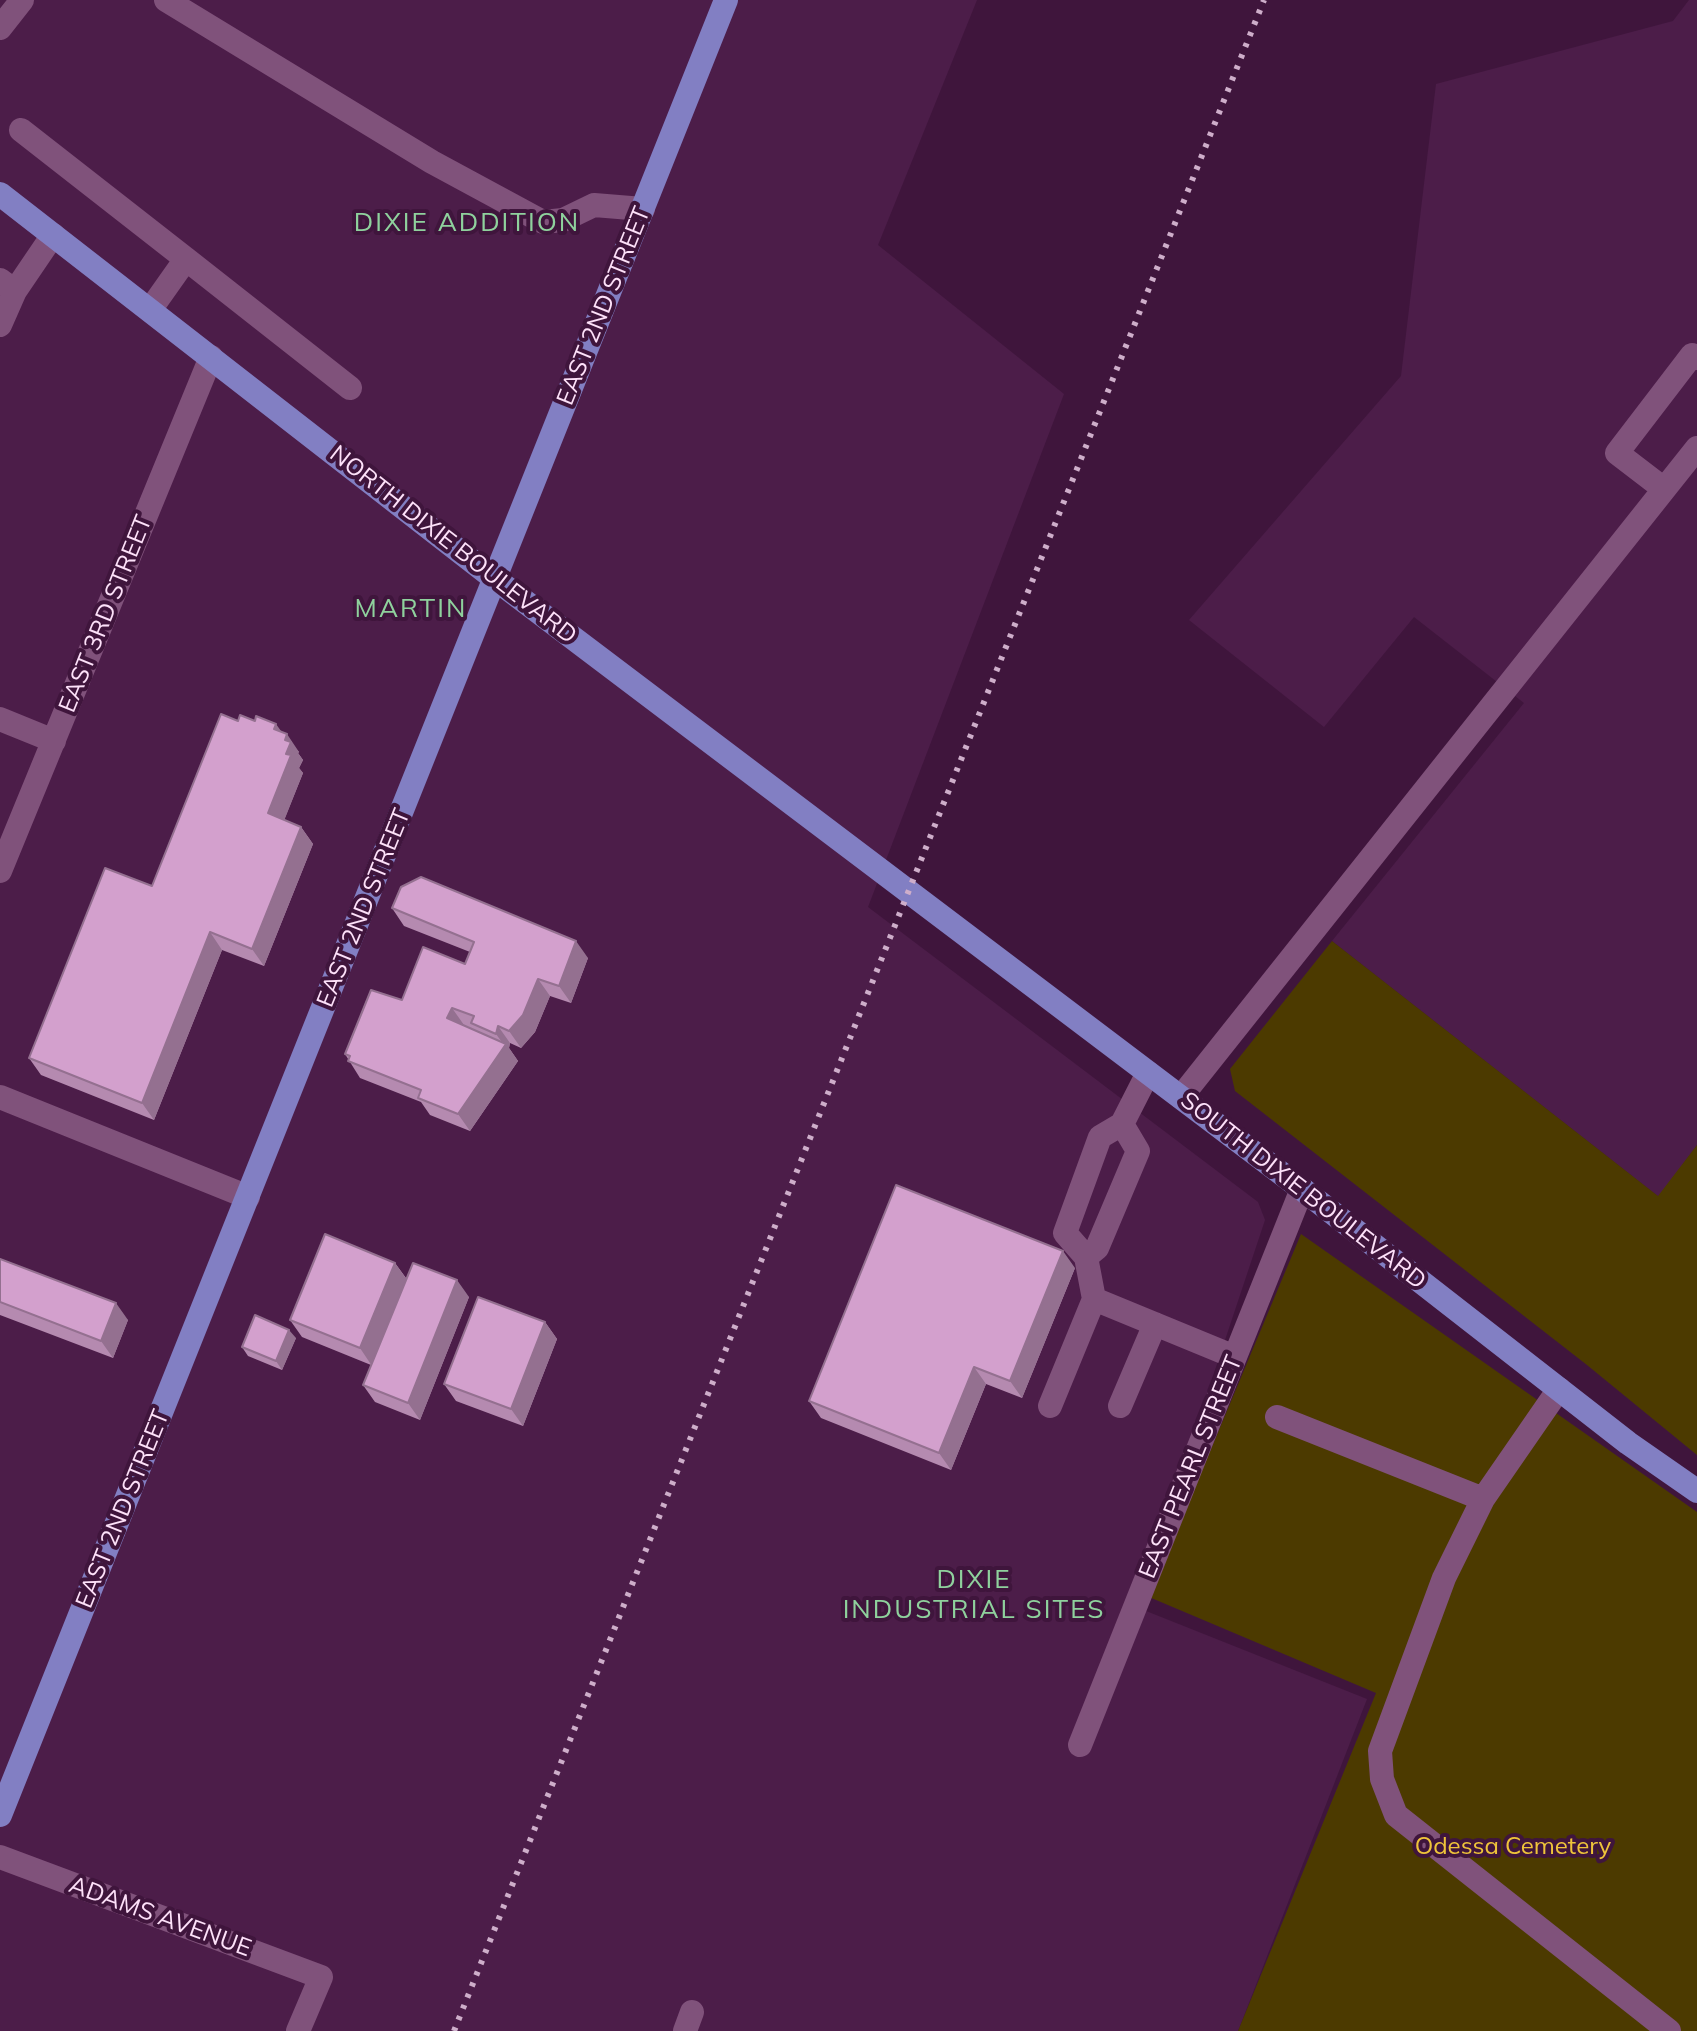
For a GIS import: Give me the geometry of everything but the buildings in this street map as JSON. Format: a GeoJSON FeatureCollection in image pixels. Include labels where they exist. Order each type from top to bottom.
{"type":"FeatureCollection","features":[{"type":"Feature","properties":{"kind":"main road","name":"EAST 2ND STREET"},"geometry":{"type":"LineString","coordinates":[[0,1815],[726,0]]}},
{"type":"Feature","properties":{"kind":"main road","name":"NORTH DIXIE BOULEVARD"},"geometry":{"type":"LineString","coordinates":[[0,194],[495,579],[908,892]]}},
{"type":"Feature","properties":{"kind":"main road","name":"SOUTH DIXIE BOULEVARD"},"geometry":{"type":"LineString","coordinates":[[908,892],[1697,1491]]}},
{"type":"Feature","properties":{"kind":"street"},"geometry":{"type":"LineString","coordinates":[[0,28],[22,0]]}},
{"type":"Feature","properties":{"kind":"street"},"geometry":{"type":"LineString","coordinates":[[166,0],[432,162],[543,222],[563,220],[594,205],[643,209]]}},
{"type":"Feature","properties":{"kind":"street"},"geometry":{"type":"LineString","coordinates":[[21,130],[350,388]]}},
{"type":"Feature","properties":{"kind":"street"},"geometry":{"type":"LineString","coordinates":[[8,283],[53,235]]}},
{"type":"Feature","properties":{"kind":"street"},"geometry":{"type":"LineString","coordinates":[[150,310],[186,259]]}},
{"type":"Feature","properties":{"kind":"street"},"geometry":{"type":"LineString","coordinates":[[0,261],[8,283],[0,325]]}},
{"type":"Feature","properties":{"kind":"street"},"geometry":{"type":"LineString","coordinates":[[1664,489],[1617,453],[1692,355],[1697,358]]}},
{"type":"Feature","properties":{"kind":"street","name":"EAST 3RD STREET"},"geometry":{"type":"LineString","coordinates":[[0,871],[211,357]]}},
{"type":"Feature","properties":{"kind":"street"},"geometry":{"type":"LineString","coordinates":[[1181,1097],[1697,448]]}},
{"type":"Feature","properties":{"kind":"street"},"geometry":{"type":"LineString","coordinates":[[0,719],[54,741]]}},
{"type":"Feature","properties":{"kind":"street"},"geometry":{"type":"LineString","coordinates":[[1050,1406],[1094,1299],[1086,1257],[1065,1233],[1100,1137],[1122,1124],[1148,1073]]}},
{"type":"Feature","properties":{"kind":"street"},"geometry":{"type":"LineString","coordinates":[[0,1097],[248,1197]]}},
{"type":"Feature","properties":{"kind":"street"},"geometry":{"type":"LineString","coordinates":[[1086,1257],[1097,1248],[1138,1151],[1122,1124]]}},
{"type":"Feature","properties":{"kind":"street","name":"EAST PEARL STREET"},"geometry":{"type":"LineString","coordinates":[[1080,1745],[1302,1189]]}},
{"type":"Feature","properties":{"kind":"street"},"geometry":{"type":"LineString","coordinates":[[1094,1299],[1235,1357]]}},
{"type":"Feature","properties":{"kind":"street"},"geometry":{"type":"LineString","coordinates":[[1120,1406],[1155,1324]]}},
{"type":"Feature","properties":{"kind":"street"},"geometry":{"type":"LineString","coordinates":[[1559,1389],[1483,1499],[1444,1578],[1380,1751],[1382,1779],[1396,1815],[1669,2031]]}},
{"type":"Feature","properties":{"kind":"street"},"geometry":{"type":"LineString","coordinates":[[1277,1417],[1483,1499]]}},
{"type":"Feature","properties":{"kind":"street","name":"ADAMS AVENUE"},"geometry":{"type":"LineString","coordinates":[[0,1857],[321,1977],[298,2031]]}},
{"type":"Feature","properties":{"kind":"shaded area"},"geometry":{"type":"Polygon","coordinates":[[[0,0],[977,0],[878,245],[1064,394],[868,907],[1258,1202],[1265,1220],[1136,1607],[1367,1699],[1238,2031],[0,2031],[0,0]]]}},
{"type":"Feature","properties":{"kind":"shaded area"},"geometry":{"type":"Polygon","coordinates":[[[1689,0],[1697,0],[1697,1145],[1659,1197],[1332,941],[1524,703],[1414,617],[1324,727],[1189,620],[1401,376],[1436,84],[1673,21],[1689,0]]]}},
{"type":"Feature","properties":{"kind":"green space"},"geometry":{"type":"Polygon","coordinates":[[[1332,941],[1658,1196],[1697,1145],[1697,1455],[1587,1365],[1235,1091],[1230,1069],[1332,941]]]}},
{"type":"Feature","properties":{"kind":"green space","name":"Odessa Cemetery"},"geometry":{"type":"Polygon","coordinates":[[[1301,1234],[1697,1512],[1697,2031],[1238,2031],[1376,1693],[1149,1597],[1301,1234]]]}},
{"type":"Feature","properties":{"kind":"railway"},"geometry":{"type":"LineString","coordinates":[[454,2031],[1264,0]]}},
{"type":"Feature","properties":{"kind":"district","name":"DIXIE ADDITION"},"geometry":{"type":"Point","coordinates":[467,223]}},
{"type":"Feature","properties":{"kind":"district","name":"MARTIN"},"geometry":{"type":"Point","coordinates":[411,609]}},
{"type":"Feature","properties":{"kind":"district","name":"DIXIE INDUSTRIAL SITES"},"geometry":{"type":"Point","coordinates":[974,1595]}}]}
